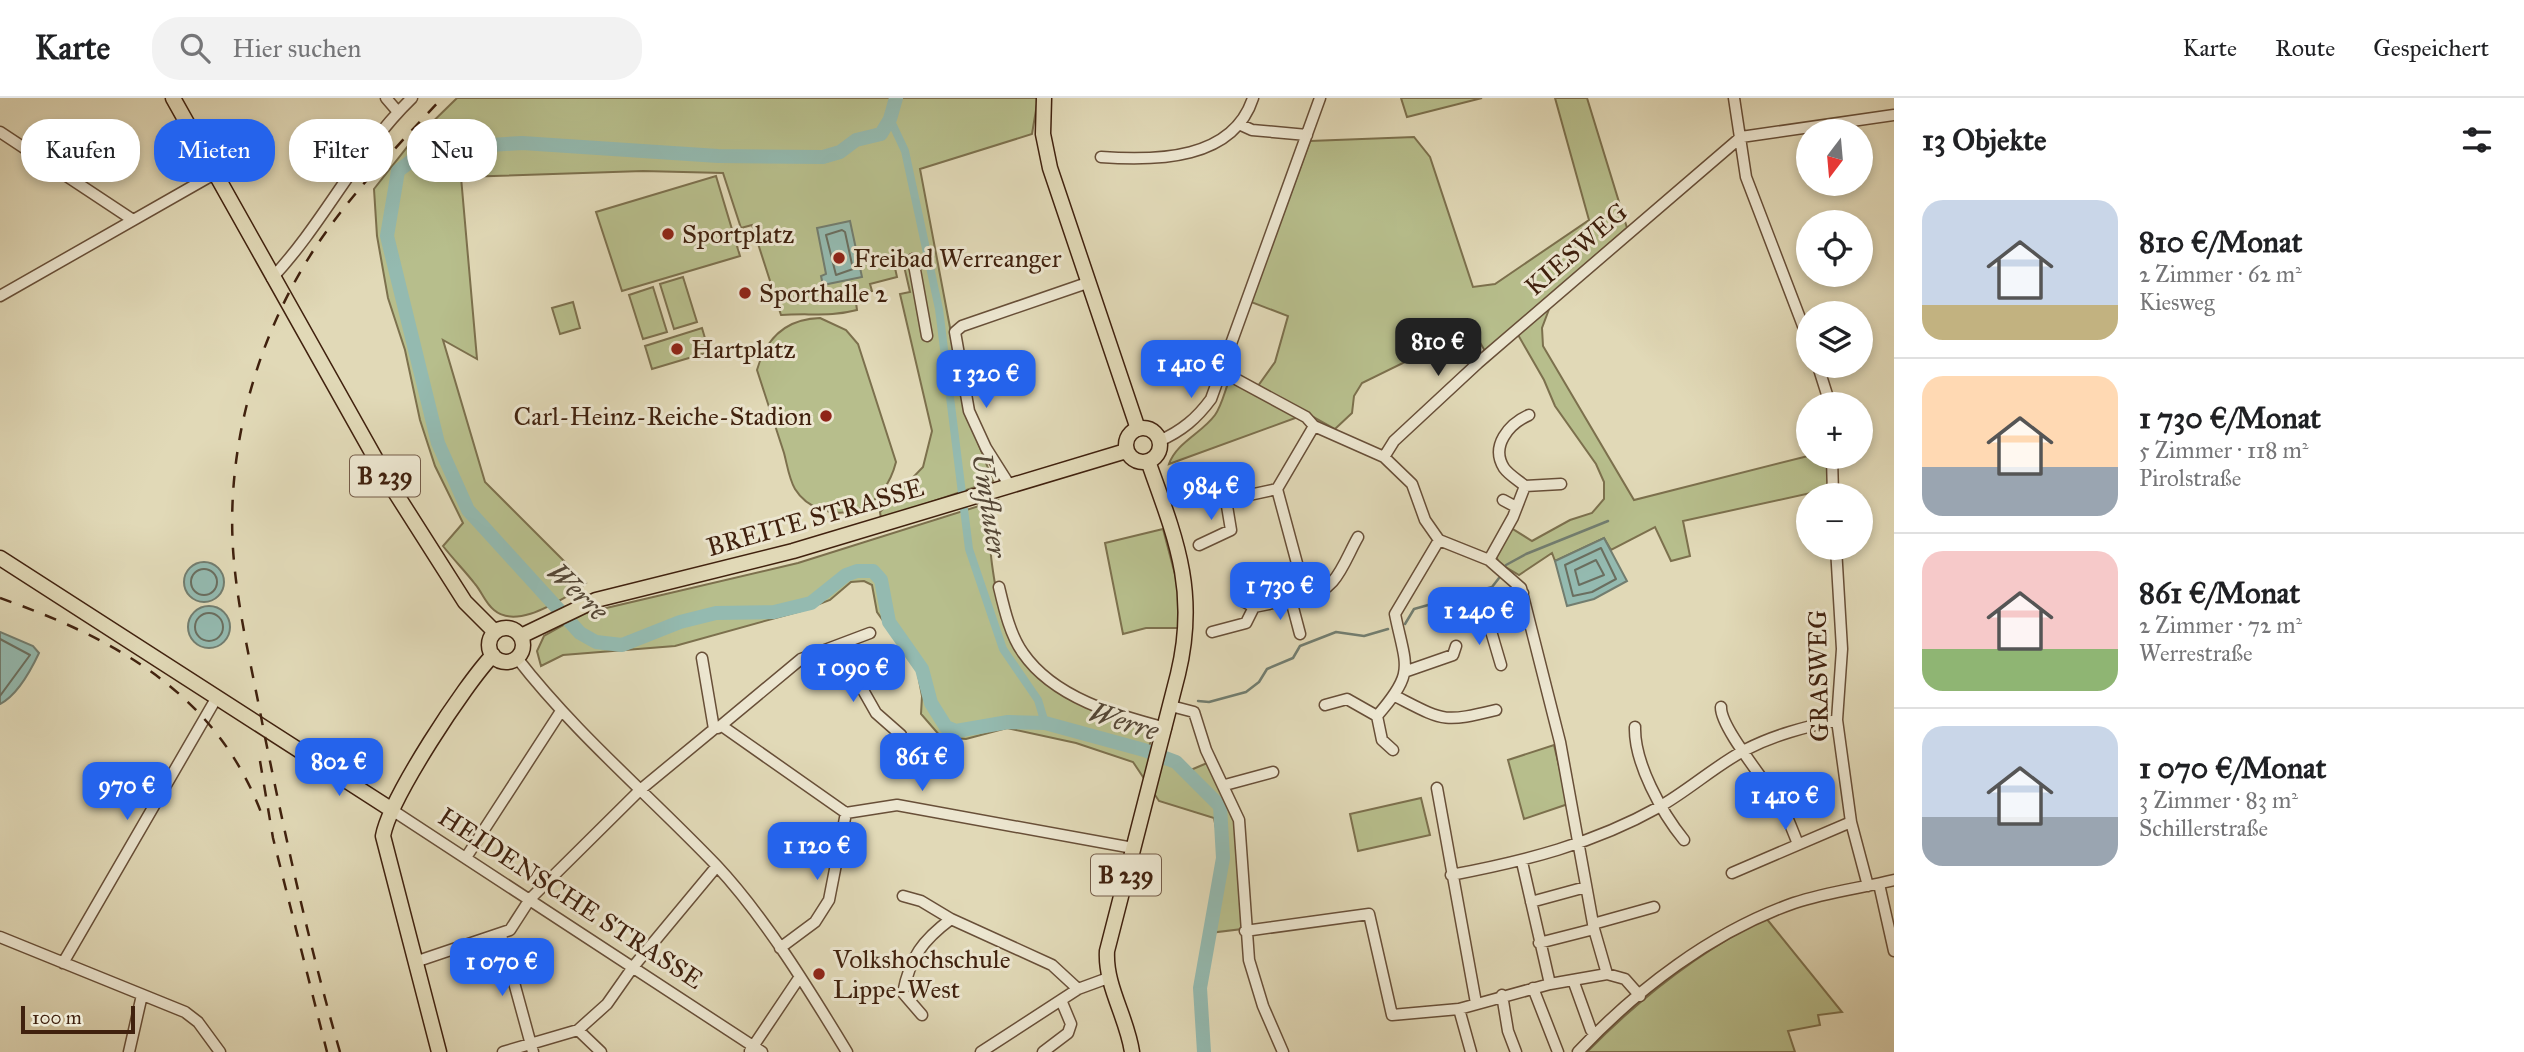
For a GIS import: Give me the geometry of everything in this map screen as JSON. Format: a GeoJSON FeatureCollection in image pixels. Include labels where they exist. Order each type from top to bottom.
{"type":"FeatureCollection","features":[{"type":"Feature","properties":{"kind":"main road","name":"B 239"},"geometry":{"type":"LineString","coordinates":[[173,98],[185,119]]}},
{"type":"Feature","properties":{"kind":"main road"},"geometry":{"type":"LineString","coordinates":[[1044,98],[1042,121],[1046,153],[1087,283],[1138,429]]}},
{"type":"Feature","properties":{"kind":"main road","name":"B 239"},"geometry":{"type":"LineString","coordinates":[[221,182],[272,278],[415,526],[466,602],[495,632]]}},
{"type":"Feature","properties":{"kind":"main road"},"geometry":{"type":"LineString","coordinates":[[1138,429],[1149,429],[1159,440],[1157,456],[1148,461],[1138,462],[1126,451],[1127,437],[1138,429]]}},
{"type":"Feature","properties":{"kind":"main road","name":"BREITE STRASSE"},"geometry":{"type":"LineString","coordinates":[[521,636],[547,621],[596,600],[793,551],[1126,451]]}},
{"type":"Feature","properties":{"kind":"main road","name":"B 239"},"geometry":{"type":"LineString","coordinates":[[1132,1052],[1129,1027],[1108,978],[1107,951],[1171,706],[1187,635],[1188,609],[1178,545],[1148,461]]}},
{"type":"Feature","properties":{"kind":"main road","name":"HEIDENSCHE STRASSE"},"geometry":{"type":"LineString","coordinates":[[0,558],[392,810]]}},
{"type":"Feature","properties":{"kind":"main road"},"geometry":{"type":"LineString","coordinates":[[507,628],[521,636],[523,650],[517,658],[504,661],[493,654],[489,643],[495,632],[507,628]]}},
{"type":"Feature","properties":{"kind":"main road"},"geometry":{"type":"LineString","coordinates":[[439,1052],[384,843],[385,825],[423,757],[493,654]]}},
{"type":"Feature","properties":{"kind":"street"},"geometry":{"type":"LineString","coordinates":[[386,98],[398,112]]}},
{"type":"Feature","properties":{"kind":"street"},"geometry":{"type":"LineString","coordinates":[[272,278],[293,256],[398,112],[412,98]]}},
{"type":"Feature","properties":{"kind":"street"},"geometry":{"type":"LineString","coordinates":[[1101,157],[1128,159],[1208,149],[1241,125],[1254,98]]}},
{"type":"Feature","properties":{"kind":"street"},"geometry":{"type":"LineString","coordinates":[[1159,440],[1179,432],[1199,416],[1211,399],[1320,98]]}},
{"type":"Feature","properties":{"kind":"street"},"geometry":{"type":"LineString","coordinates":[[1734,98],[1746,177],[1796,308]]}},
{"type":"Feature","properties":{"kind":"street"},"geometry":{"type":"LineString","coordinates":[[1741,137],[1894,115]]}},
{"type":"Feature","properties":{"kind":"street"},"geometry":{"type":"LineString","coordinates":[[1241,125],[1252,130],[1307,135]]}},
{"type":"Feature","properties":{"kind":"street"},"geometry":{"type":"LineString","coordinates":[[0,132],[133,220]]}},
{"type":"Feature","properties":{"kind":"street","name":"KIESWEG"},"geometry":{"type":"LineString","coordinates":[[1384,457],[1394,441],[1478,363],[1741,137]]}},
{"type":"Feature","properties":{"kind":"street"},"geometry":{"type":"LineString","coordinates":[[0,296],[200,182]]}},
{"type":"Feature","properties":{"kind":"street"},"geometry":{"type":"LineString","coordinates":[[914,259],[927,336]]}},
{"type":"Feature","properties":{"kind":"street"},"geometry":{"type":"LineString","coordinates":[[1010,486],[986,448],[970,411],[956,332],[962,327],[1087,283]]}},
{"type":"Feature","properties":{"kind":"street"},"geometry":{"type":"LineString","coordinates":[[1221,371],[1306,417],[1314,426],[1384,457],[1412,484],[1425,520],[1439,540],[1489,560],[1513,579],[1523,593],[1560,742],[1581,844],[1594,927],[1607,974]]}},
{"type":"Feature","properties":{"kind":"street"},"geometry":{"type":"LineString","coordinates":[[1529,415],[1510,426],[1501,440],[1499,453],[1503,467],[1525,486],[1561,484]]}},
{"type":"Feature","properties":{"kind":"street"},"geometry":{"type":"LineString","coordinates":[[1305,593],[1277,489],[1314,426]]}},
{"type":"Feature","properties":{"kind":"street"},"geometry":{"type":"LineString","coordinates":[[1199,545],[1231,530],[1226,500],[1216,486]]}},
{"type":"Feature","properties":{"kind":"street"},"geometry":{"type":"LineString","coordinates":[[1489,560],[1525,486]]}},
{"type":"Feature","properties":{"kind":"street"},"geometry":{"type":"LineString","coordinates":[[1226,500],[1277,489]]}},
{"type":"Feature","properties":{"kind":"street"},"geometry":{"type":"LineString","coordinates":[[1503,499],[1516,507]]}},
{"type":"Feature","properties":{"kind":"street"},"geometry":{"type":"LineString","coordinates":[[1239,598],[1254,607],[1291,600],[1305,593],[1316,595],[1329,589],[1358,537]]}},
{"type":"Feature","properties":{"kind":"street"},"geometry":{"type":"LineString","coordinates":[[1377,716],[1395,696],[1407,671],[1395,614],[1439,540]]}},
{"type":"Feature","properties":{"kind":"street","name":"GRASWEG"},"geometry":{"type":"LineString","coordinates":[[1837,560],[1842,649],[1837,720],[1852,822],[1894,951]]}},
{"type":"Feature","properties":{"kind":"street"},"geometry":{"type":"LineString","coordinates":[[999,586],[1004,610],[1022,653],[1042,673],[1101,711],[1164,735]]}},
{"type":"Feature","properties":{"kind":"street"},"geometry":{"type":"LineString","coordinates":[[1501,665],[1488,621],[1488,606],[1523,593]]}},
{"type":"Feature","properties":{"kind":"street"},"geometry":{"type":"LineString","coordinates":[[1291,600],[1300,634]]}},
{"type":"Feature","properties":{"kind":"street"},"geometry":{"type":"LineString","coordinates":[[1212,632],[1246,623],[1254,607]]}},
{"type":"Feature","properties":{"kind":"street"},"geometry":{"type":"LineString","coordinates":[[415,962],[510,930],[530,899],[640,790],[801,659],[870,632]]}},
{"type":"Feature","properties":{"kind":"street"},"geometry":{"type":"LineString","coordinates":[[838,646],[876,713],[901,735]]}},
{"type":"Feature","properties":{"kind":"street"},"geometry":{"type":"LineString","coordinates":[[1407,671],[1453,655],[1456,646]]}},
{"type":"Feature","properties":{"kind":"street"},"geometry":{"type":"LineString","coordinates":[[517,658],[561,710],[717,866],[780,948],[847,1052]]}},
{"type":"Feature","properties":{"kind":"street"},"geometry":{"type":"LineString","coordinates":[[702,658],[718,728],[846,813],[897,805],[1133,848]]}},
{"type":"Feature","properties":{"kind":"street"},"geometry":{"type":"LineString","coordinates":[[1395,696],[1436,717],[1453,720],[1496,710]]}},
{"type":"Feature","properties":{"kind":"street"},"geometry":{"type":"LineString","coordinates":[[64,963],[217,697]]}},
{"type":"Feature","properties":{"kind":"street"},"geometry":{"type":"LineString","coordinates":[[1325,705],[1348,699],[1377,716],[1382,740],[1393,750]]}},
{"type":"Feature","properties":{"kind":"street"},"geometry":{"type":"LineString","coordinates":[[1171,706],[1194,712],[1206,750],[1225,785],[1239,820],[1243,840],[1245,931],[1250,960],[1262,1003],[1283,1052]]}},
{"type":"Feature","properties":{"kind":"street"},"geometry":{"type":"LineString","coordinates":[[1721,707],[1720,713],[1735,741],[1784,810],[1798,844]]}},
{"type":"Feature","properties":{"kind":"street"},"geometry":{"type":"LineString","coordinates":[[467,856],[561,710]]}},
{"type":"Feature","properties":{"kind":"street"},"geometry":{"type":"LineString","coordinates":[[1451,874],[1521,862],[1581,844],[1660,806],[1744,751],[1789,732],[1837,720]]}},
{"type":"Feature","properties":{"kind":"street"},"geometry":{"type":"LineString","coordinates":[[1635,727],[1635,740],[1660,806],[1684,840]]}},
{"type":"Feature","properties":{"kind":"street"},"geometry":{"type":"LineString","coordinates":[[1225,785],[1273,772]]}},
{"type":"Feature","properties":{"kind":"street"},"geometry":{"type":"LineString","coordinates":[[1437,788],[1476,1003]]}},
{"type":"Feature","properties":{"kind":"street","name":"HEIDENSCHE STRASSE"},"geometry":{"type":"LineString","coordinates":[[392,810],[467,856],[755,1050]]}},
{"type":"Feature","properties":{"kind":"street"},"geometry":{"type":"LineString","coordinates":[[780,948],[815,922],[829,900],[846,813]]}},
{"type":"Feature","properties":{"kind":"street"},"geometry":{"type":"LineString","coordinates":[[1732,873],[1852,822]]}},
{"type":"Feature","properties":{"kind":"street"},"geometry":{"type":"LineString","coordinates":[[1521,862],[1550,984]]}},
{"type":"Feature","properties":{"kind":"street"},"geometry":{"type":"LineString","coordinates":[[503,1052],[532,1048],[578,1030],[607,1004],[717,866]]}},
{"type":"Feature","properties":{"kind":"street"},"geometry":{"type":"LineString","coordinates":[[1578,1052],[1640,996],[1694,954],[1733,929],[1794,903],[1894,880]]}},
{"type":"Feature","properties":{"kind":"street"},"geometry":{"type":"LineString","coordinates":[[1531,902],[1586,887]]}},
{"type":"Feature","properties":{"kind":"street"},"geometry":{"type":"LineString","coordinates":[[903,896],[921,901],[951,919],[1052,965],[1078,989]]}},
{"type":"Feature","properties":{"kind":"street"},"geometry":{"type":"LineString","coordinates":[[1539,943],[1654,907]]}},
{"type":"Feature","properties":{"kind":"street"},"geometry":{"type":"LineString","coordinates":[[1245,931],[1369,914],[1392,1015],[1459,1009],[1502,995],[1607,974],[1625,979],[1640,996]]}},
{"type":"Feature","properties":{"kind":"street"},"geometry":{"type":"LineString","coordinates":[[922,1015],[903,993],[907,973],[926,937],[951,919]]}},
{"type":"Feature","properties":{"kind":"street"},"geometry":{"type":"LineString","coordinates":[[501,935],[532,1048]]}},
{"type":"Feature","properties":{"kind":"street"},"geometry":{"type":"LineString","coordinates":[[0,937],[185,1013],[198,1022],[220,1052]]}},
{"type":"Feature","properties":{"kind":"street"},"geometry":{"type":"LineString","coordinates":[[755,1050],[799,978]]}},
{"type":"Feature","properties":{"kind":"street"},"geometry":{"type":"LineString","coordinates":[[981,1052],[1078,989],[1108,978]]}},
{"type":"Feature","properties":{"kind":"street"},"geometry":{"type":"LineString","coordinates":[[1573,980],[1591,1030]]}},
{"type":"Feature","properties":{"kind":"street"},"geometry":{"type":"LineString","coordinates":[[1533,988],[1558,1052]]}},
{"type":"Feature","properties":{"kind":"street"},"geometry":{"type":"LineString","coordinates":[[130,1052],[142,995]]}},
{"type":"Feature","properties":{"kind":"street"},"geometry":{"type":"LineString","coordinates":[[1502,995],[1508,1031],[1516,1052]]}},
{"type":"Feature","properties":{"kind":"street"},"geometry":{"type":"LineString","coordinates":[[1044,1052],[1068,1033],[1071,1024],[1061,1000]]}},
{"type":"Feature","properties":{"kind":"street"},"geometry":{"type":"LineString","coordinates":[[1459,1009],[1471,1052]]}},
{"type":"Feature","properties":{"kind":"street"},"geometry":{"type":"LineString","coordinates":[[578,1030],[601,1052]]}},
{"type":"Feature","properties":{"kind":"green space"},"geometry":{"type":"Polygon","coordinates":[[[457,98],[1038,98],[1032,134],[920,169],[966,412],[993,481],[881,519],[880,512],[923,467],[932,431],[900,294],[910,292],[904,266],[895,268],[897,277],[870,284],[872,291],[855,295],[857,310],[829,314],[781,315],[752,225],[741,228],[723,173],[643,171],[497,176],[497,119],[436,119],[457,98]]]}},
{"type":"Feature","properties":{"kind":"green space"},"geometry":{"type":"Polygon","coordinates":[[[1401,98],[1482,98],[1407,117],[1401,98]]]}},
{"type":"Feature","properties":{"kind":"green space"},"geometry":{"type":"Polygon","coordinates":[[[1555,98],[1587,98],[1627,228],[1485,351],[1472,329],[1362,383],[1354,396],[1352,413],[1335,429],[1258,386],[1275,362],[1288,316],[1251,302],[1310,141],[1414,137],[1430,157],[1473,287],[1495,284],[1589,220],[1555,98]]]}},
{"type":"Feature","properties":{"kind":"green space"},"geometry":{"type":"Polygon","coordinates":[[[407,147],[407,182],[461,182],[477,359],[443,340],[485,482],[586,583],[561,600],[526,615],[514,617],[494,610],[443,546],[463,523],[435,466],[420,420],[405,350],[388,298],[377,236],[374,189],[380,182],[393,182],[393,165],[407,147]]]}},
{"type":"Feature","properties":{"kind":"green space","name":"Sportplatz"},"geometry":{"type":"Polygon","coordinates":[[[716,176],[740,256],[622,291],[596,212],[716,176]]]}},
{"type":"Feature","properties":{"kind":"green space","name":"Hartplatz"},"geometry":{"type":"Polygon","coordinates":[[[683,277],[697,322],[674,329],[660,284],[683,277]]]}},
{"type":"Feature","properties":{"kind":"green space","name":"Hartplatz"},"geometry":{"type":"Polygon","coordinates":[[[653,287],[667,332],[643,339],[629,295],[653,287]]]}},
{"type":"Feature","properties":{"kind":"green space"},"geometry":{"type":"Polygon","coordinates":[[[573,302],[580,328],[560,334],[552,308],[573,302]]]}},
{"type":"Feature","properties":{"kind":"green space"},"geometry":{"type":"Polygon","coordinates":[[[1551,304],[1542,328],[1543,346],[1634,500],[1796,459],[1796,469],[1830,469],[1829,483],[1796,483],[1796,496],[1683,521],[1690,556],[1671,561],[1655,527],[1611,550],[1604,538],[1555,561],[1552,553],[1519,575],[1499,563],[1496,556],[1511,528],[1532,541],[1570,520],[1592,513],[1604,499],[1604,482],[1596,464],[1555,406],[1544,380],[1517,333],[1551,304]]]}},
{"type":"Feature","properties":{"kind":"green space","name":"Carl-Heinz-Reiche-Stadion"},"geometry":{"type":"Polygon","coordinates":[[[820,318],[846,330],[858,344],[896,462],[891,477],[877,497],[864,507],[849,512],[831,512],[815,507],[795,489],[757,370],[766,349],[779,332],[797,322],[820,318]]]}},
{"type":"Feature","properties":{"kind":"green space","name":"Hartplatz"},"geometry":{"type":"Polygon","coordinates":[[[702,328],[709,352],[652,369],[645,346],[702,328]]]}},
{"type":"Feature","properties":{"kind":"green space"},"geometry":{"type":"Polygon","coordinates":[[[1230,378],[1298,417],[1169,464],[1177,450],[1215,415],[1230,378]]]}},
{"type":"Feature","properties":{"kind":"green space"},"geometry":{"type":"Polygon","coordinates":[[[998,500],[992,523],[991,561],[1003,617],[1014,644],[1029,666],[1048,684],[1070,698],[1123,720],[1154,729],[1147,754],[1176,763],[1186,772],[1207,763],[1234,813],[1242,929],[1209,933],[1222,858],[1214,818],[1159,801],[1133,762],[1076,743],[1007,728],[966,739],[941,737],[921,714],[922,696],[917,669],[877,612],[872,585],[864,581],[851,582],[830,600],[801,611],[675,646],[563,655],[541,666],[537,651],[544,636],[585,613],[798,563],[998,500]]]}},
{"type":"Feature","properties":{"kind":"green space"},"geometry":{"type":"Polygon","coordinates":[[[1163,529],[1178,586],[1179,628],[1146,628],[1123,634],[1105,543],[1163,529]]]}},
{"type":"Feature","properties":{"kind":"green space"},"geometry":{"type":"Polygon","coordinates":[[[1554,745],[1568,804],[1524,819],[1508,760],[1554,745]]]}},
{"type":"Feature","properties":{"kind":"green space"},"geometry":{"type":"Polygon","coordinates":[[[1421,798],[1430,835],[1358,851],[1350,814],[1421,798]]]}},
{"type":"Feature","properties":{"kind":"green space"},"geometry":{"type":"Polygon","coordinates":[[[1766,918],[1842,1012],[1818,1015],[1820,1025],[1788,1031],[1795,1052],[1587,1052],[1628,1013],[1693,961],[1766,918]]]}},
{"type":"Feature","properties":{"kind":"water"},"geometry":{"type":"Polygon","coordinates":[[[850,221],[862,277],[823,285],[821,276],[826,274],[817,228],[850,221]]]}},
{"type":"Feature","properties":{"kind":"water"},"geometry":{"type":"Polygon","coordinates":[[[1604,538],[1627,581],[1594,599],[1567,606],[1555,561],[1604,538]]]}},
{"type":"Feature","properties":{"kind":"water"},"geometry":{"type":"Polygon","coordinates":[[[204,562],[218,568],[224,582],[218,596],[204,602],[190,596],[184,582],[190,568],[204,562]]]}},
{"type":"Feature","properties":{"kind":"water"},"geometry":{"type":"Polygon","coordinates":[[[209,606],[224,612],[230,627],[224,642],[209,648],[194,642],[188,627],[194,612],[209,606]]]}},
{"type":"Feature","properties":{"kind":"water"},"geometry":{"type":"Polygon","coordinates":[[[0,632],[33,646],[39,653],[18,688],[0,704],[0,632]]]}},
{"type":"Feature","properties":{"kind":"waterway","name":"Werre"},"geometry":{"type":"LineString","coordinates":[[896,98],[890,119],[881,134],[856,140],[840,152],[823,157],[718,156],[522,143],[427,149],[398,171],[387,236],[438,443],[468,510],[580,633],[596,642],[622,645],[680,622],[716,613],[774,612],[811,603],[846,575],[857,571],[873,571],[881,580],[889,622],[922,669],[931,703],[946,727],[956,731],[1008,722],[1045,723],[1144,750],[1176,762],[1220,806],[1223,858],[1200,988],[1204,1052]]}},
{"type":"Feature","properties":{"kind":"waterway","name":"Umfluter"},"geometry":{"type":"LineString","coordinates":[[890,119],[905,151],[939,309],[969,549],[1003,649],[1038,700],[1045,723]]}},
{"type":"Feature","properties":{"kind":"waterway"},"geometry":{"type":"LineString","coordinates":[[1506,565],[1526,554],[1608,521]]}},
{"type":"Feature","properties":{"kind":"waterway"},"geometry":{"type":"LineString","coordinates":[[1405,624],[1414,609],[1492,587],[1499,578]]}},
{"type":"Feature","properties":{"kind":"waterway"},"geometry":{"type":"LineString","coordinates":[[1198,701],[1209,702],[1246,692],[1259,682],[1267,669],[1293,658],[1300,646],[1336,632],[1364,636],[1388,629]]}},
{"type":"Feature","properties":{"kind":"railway"},"geometry":{"type":"LineString","coordinates":[[340,1052],[289,850],[241,616],[233,549],[232,506],[236,464],[243,421],[268,338],[307,261],[357,192],[442,98]]}},
{"type":"Feature","properties":{"kind":"railway"},"geometry":{"type":"LineString","coordinates":[[0,598],[84,632],[158,677],[190,704],[218,736],[243,773],[262,815]]}},
{"type":"Feature","properties":{"kind":"railway"},"geometry":{"type":"LineString","coordinates":[[260,761],[273,838],[327,1052]]}},
{"type":"Feature","properties":{"kind":"place","name":"Sportplatz"},"geometry":{"type":"Point","coordinates":[668,234]}},
{"type":"Feature","properties":{"kind":"place","name":"Freibad Werreanger"},"geometry":{"type":"Point","coordinates":[839,258]}},
{"type":"Feature","properties":{"kind":"place","name":"Sporthalle 2"},"geometry":{"type":"Point","coordinates":[745,293]}},
{"type":"Feature","properties":{"kind":"place","name":"Hartplatz"},"geometry":{"type":"Point","coordinates":[677,349]}},
{"type":"Feature","properties":{"kind":"place","name":"Carl-Heinz-Reiche-Stadion"},"geometry":{"type":"Point","coordinates":[826,416]}},
{"type":"Feature","properties":{"kind":"place","name":"Volkshochschule Lippe-West"},"geometry":{"type":"Point","coordinates":[819,974]}}]}
